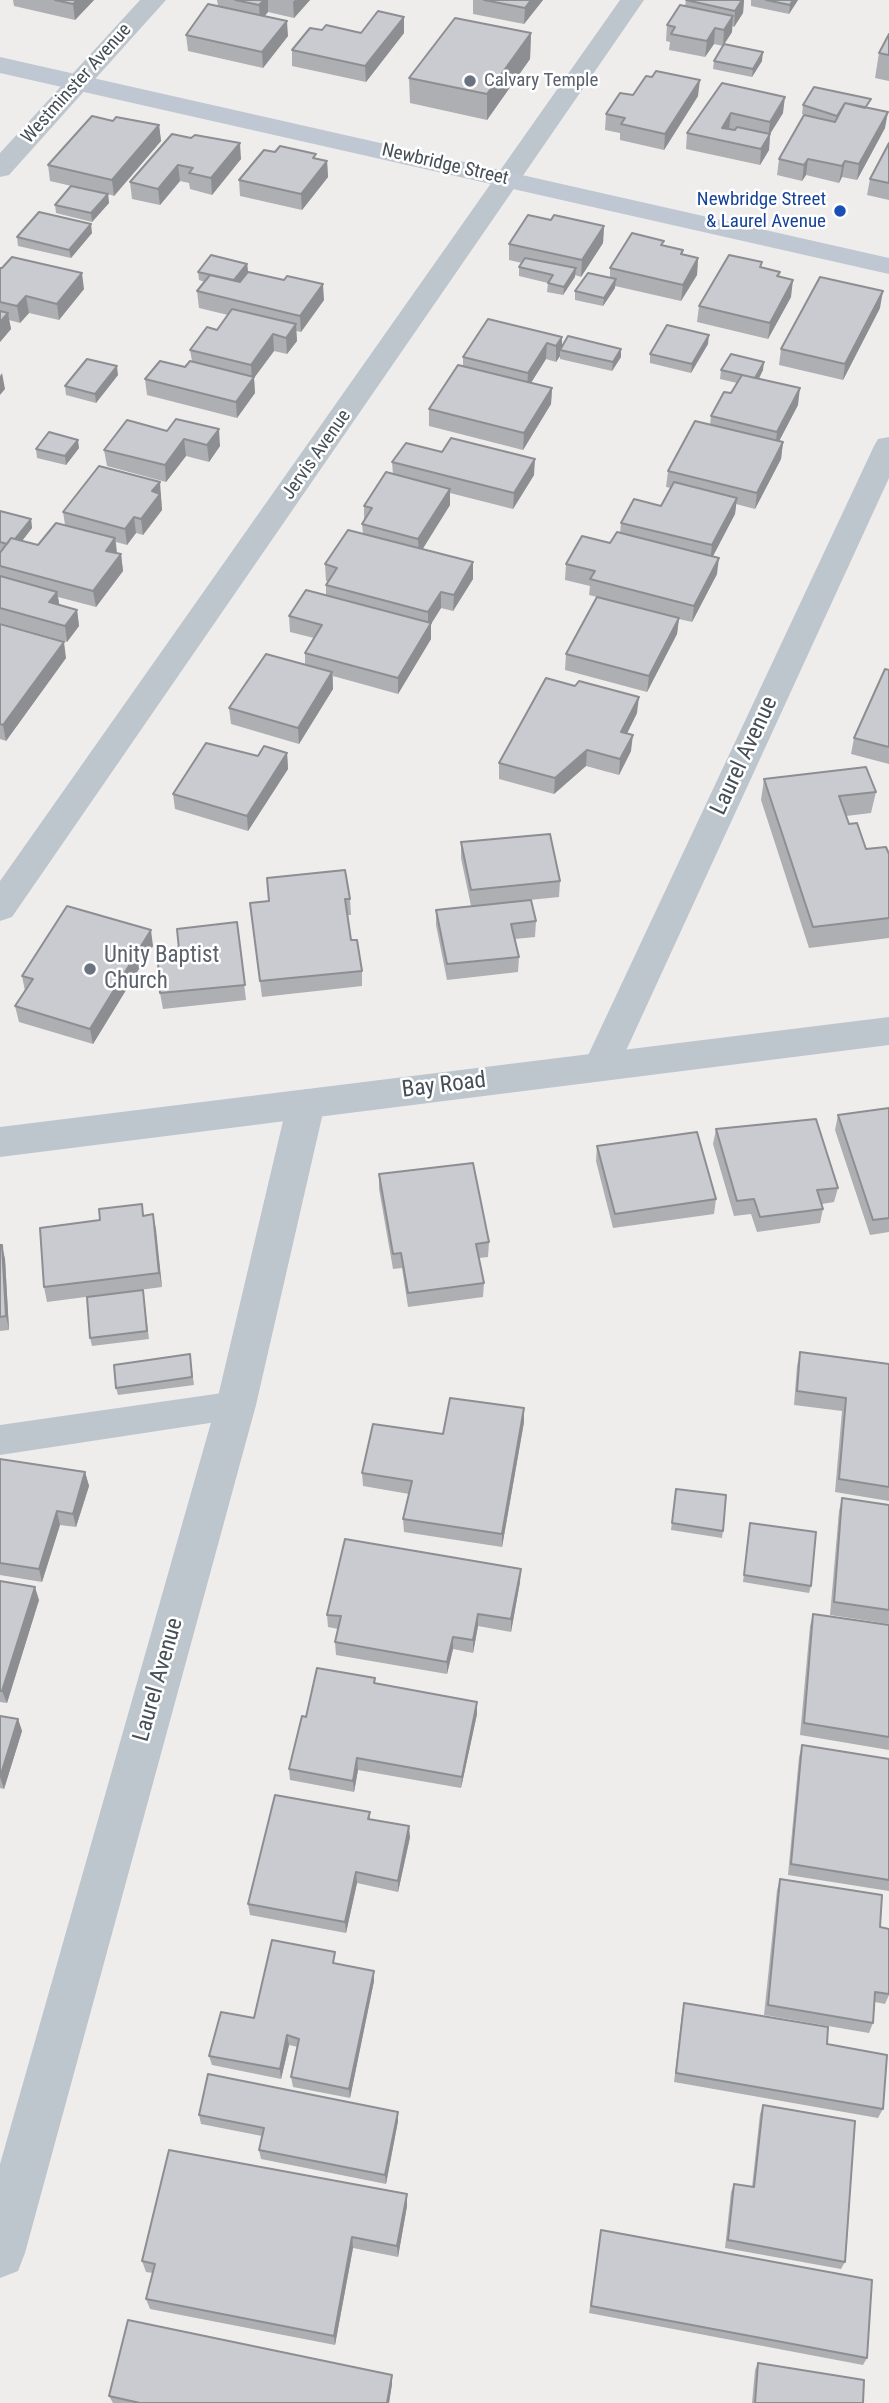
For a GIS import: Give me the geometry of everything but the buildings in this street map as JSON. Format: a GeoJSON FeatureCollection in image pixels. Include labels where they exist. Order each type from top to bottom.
{"type":"FeatureCollection","features":[{"type":"Feature","properties":{"kind":"main road","name":"Newbridge Street"},"geometry":{"type":"LineString","coordinates":[[0,42],[86,74]]}},
{"type":"Feature","properties":{"kind":"main road","name":"Newbridge Street"},"geometry":{"type":"LineString","coordinates":[[0,65],[86,74],[515,170],[889,244]]}},
{"type":"Feature","properties":{"kind":"main road","name":"Newbridge Street"},"geometry":{"type":"LineString","coordinates":[[515,170],[889,266]]}},
{"type":"Feature","properties":{"kind":"street","name":"Westminster Avenue"},"geometry":{"type":"LineString","coordinates":[[0,169],[154,0]]}},
{"type":"Feature","properties":{"kind":"street","name":"Jervis Avenue"},"geometry":{"type":"LineString","coordinates":[[0,908],[632,0]]}},
{"type":"Feature","properties":{"kind":"street","name":"Laurel Avenue"},"geometry":{"type":"LineString","coordinates":[[601,1066],[889,446]]}},
{"type":"Feature","properties":{"kind":"street","name":"Bay Road"},"geometry":{"type":"LineString","coordinates":[[0,1142],[889,1031]]}},
{"type":"Feature","properties":{"kind":"street","name":"Laurel Avenue"},"geometry":{"type":"LineString","coordinates":[[0,2253],[236,1405],[306,1104]]}},
{"type":"Feature","properties":{"kind":"lane"},"geometry":{"type":"LineString","coordinates":[[0,1440],[236,1405]]}},
{"type":"Feature","properties":{"kind":"place","name":"Calvary Temple"},"geometry":{"type":"Point","coordinates":[470,81]}},
{"type":"Feature","properties":{"kind":"place","name":"Newbridge Street & Laurel Avenue"},"geometry":{"type":"Point","coordinates":[840,211]}},
{"type":"Feature","properties":{"kind":"place","name":"Unity Baptist Church"},"geometry":{"type":"Point","coordinates":[90,969]}}]}
